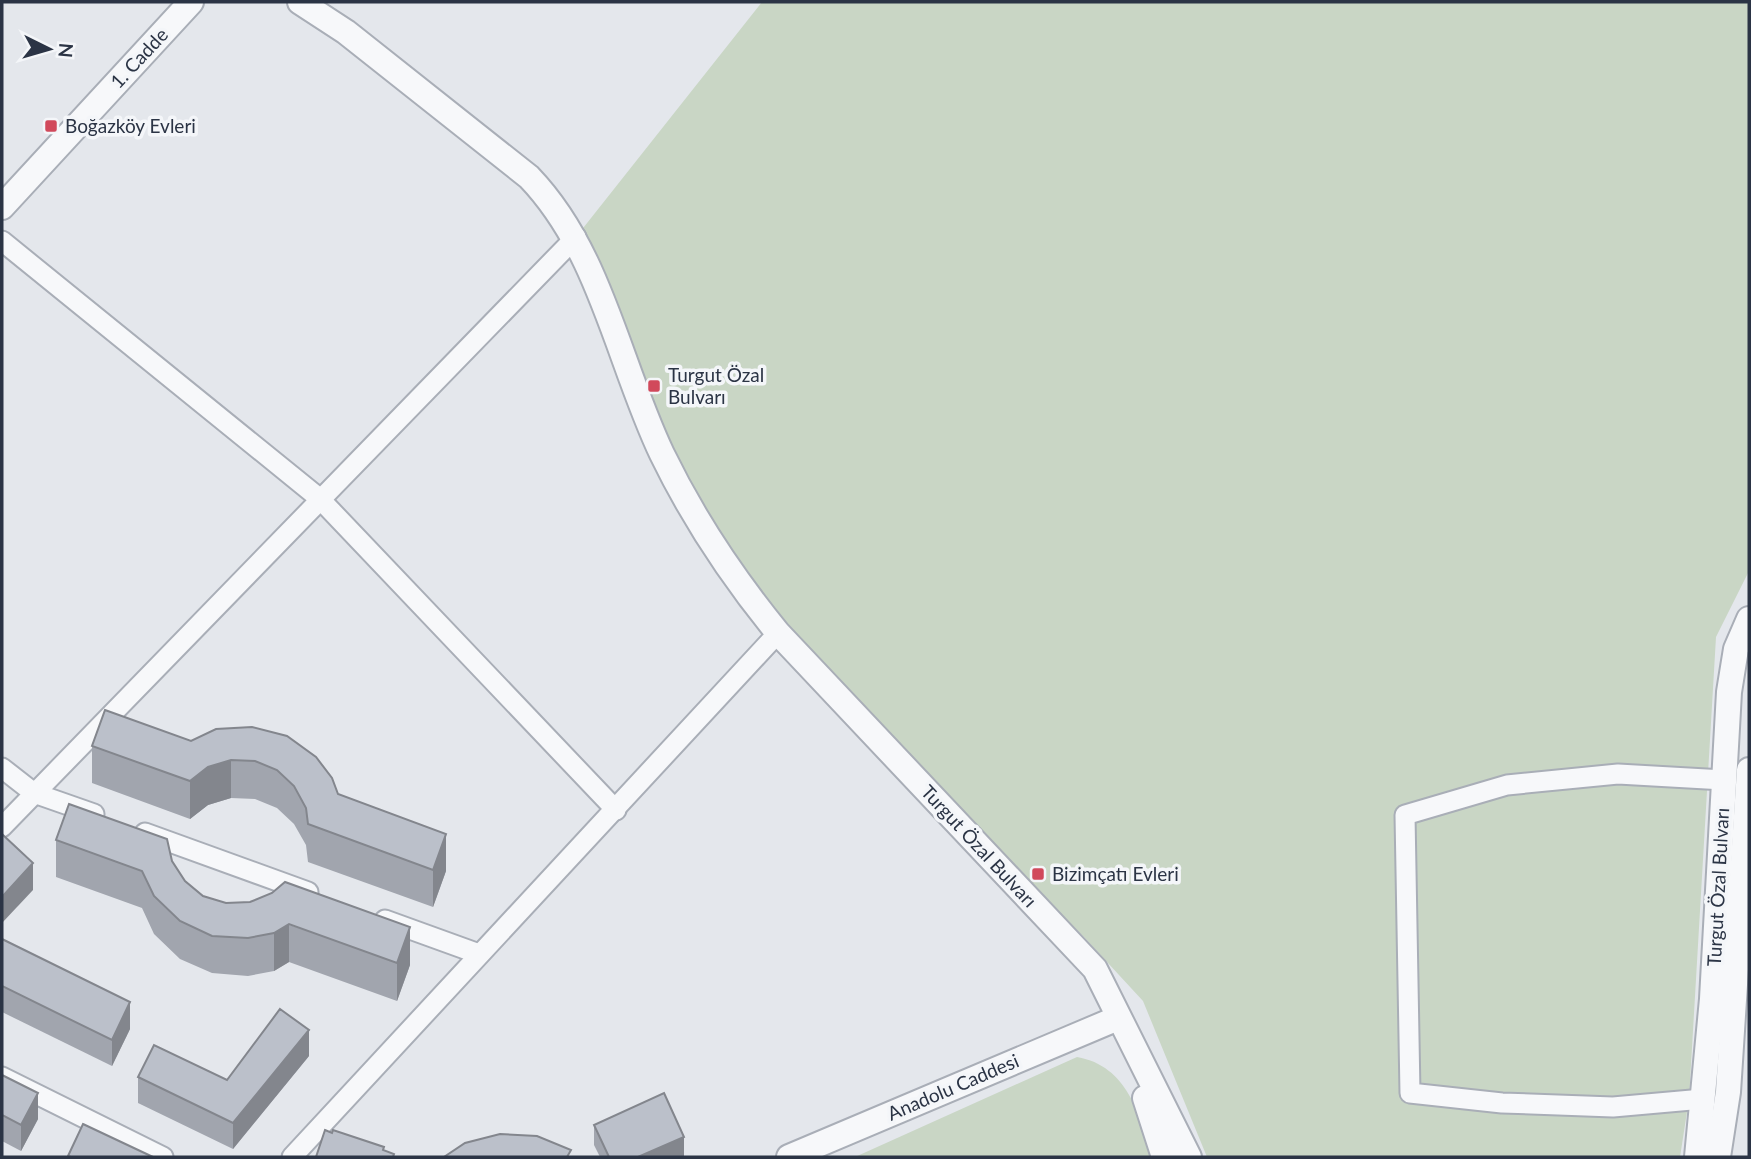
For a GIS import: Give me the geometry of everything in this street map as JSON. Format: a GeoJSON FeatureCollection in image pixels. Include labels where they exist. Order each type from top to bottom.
{"type":"FeatureCollection","features":[{"type":"Feature","properties":{"kind":"street","name":"1. Cadde"},"geometry":{"type":"LineString","coordinates":[[2,207],[191,2]]}},
{"type":"Feature","properties":{"kind":"street","name":"Turgut Özal Bulvarı"},"geometry":{"type":"LineString","coordinates":[[300,2],[346,32],[529,177],[552,200],[576,237],[662,453],[741,587],[778,633],[1095,969],[1189,1157]]}},
{"type":"Feature","properties":{"kind":"street"},"geometry":{"type":"LineString","coordinates":[[2,827],[319,498],[576,237]]}},
{"type":"Feature","properties":{"kind":"street"},"geometry":{"type":"LineString","coordinates":[[2,241],[319,498],[616,810]]}},
{"type":"Feature","properties":{"kind":"street","name":"Turgut Özal Bulvarı"},"geometry":{"type":"LineString","coordinates":[[1697,1157],[1729,692],[1737,649],[1749,619]]}},
{"type":"Feature","properties":{"kind":"street"},"geometry":{"type":"LineString","coordinates":[[292,1157],[778,633]]}},
{"type":"Feature","properties":{"kind":"street"},"geometry":{"type":"LineString","coordinates":[[2,768],[34,793],[322,897]]}},
{"type":"Feature","properties":{"kind":"street","name":"Turgut Özal Bulvarı"},"geometry":{"type":"LineString","coordinates":[[1718,1157],[1728,1092],[1749,770]]}},
{"type":"Feature","properties":{"kind":"street"},"geometry":{"type":"LineString","coordinates":[[1703,1099],[1614,1107],[1502,1103],[1410,1093],[1405,815],[1507,785],[1618,774],[1724,780]]}},
{"type":"Feature","properties":{"kind":"street"},"geometry":{"type":"LineString","coordinates":[[361,911],[479,954]]}},
{"type":"Feature","properties":{"kind":"street","name":"Turgut Özal Bulvarı"},"geometry":{"type":"LineString","coordinates":[[1118,1018],[1164,1157]]}},
{"type":"Feature","properties":{"kind":"street","name":"Anadolu Caddesi"},"geometry":{"type":"LineString","coordinates":[[789,1157],[1118,1018]]}},
{"type":"Feature","properties":{"kind":"street"},"geometry":{"type":"LineString","coordinates":[[2,1077],[163,1157]]}},
{"type":"Feature","properties":{"kind":"green space"},"geometry":{"type":"Polygon","coordinates":[[[762,2],[1749,2],[1749,571],[1716,637],[1689,1099],[1680,1157],[1207,1157],[1143,1001],[1083,936],[778,633],[694,512],[576,237],[762,2]]]}},
{"type":"Feature","properties":{"kind":"green space"},"geometry":{"type":"Polygon","coordinates":[[[1077,1057],[1094,1062],[1120,1081],[1136,1109],[1155,1157],[855,1157],[1077,1057]]]}},
{"type":"Feature","properties":{"kind":"building"},"geometry":{"type":"Polygon","coordinates":[[[105,710],[191,741],[216,729],[252,727],[287,736],[316,757],[332,778],[338,794],[446,834],[433,870],[308,824],[306,808],[294,786],[277,770],[255,761],[231,760],[208,767],[190,781],[92,746],[105,710]]]}},
{"type":"Feature","properties":{"kind":"building"},"geometry":{"type":"Polygon","coordinates":[[[69,804],[167,839],[172,861],[185,881],[203,896],[226,903],[250,902],[272,893],[285,882],[410,927],[397,963],[289,924],[274,933],[248,938],[212,936],[180,921],[154,896],[142,871],[56,840],[69,804]]]}},
{"type":"Feature","properties":{"kind":"building"},"geometry":{"type":"Polygon","coordinates":[[[2,836],[33,863],[2,897],[2,836]]]}},
{"type":"Feature","properties":{"kind":"building"},"geometry":{"type":"Polygon","coordinates":[[[2,939],[130,1002],[112,1040],[2,986],[2,939]]]}},
{"type":"Feature","properties":{"kind":"building"},"geometry":{"type":"Polygon","coordinates":[[[280,1009],[309,1030],[233,1123],[138,1077],[154,1045],[227,1080],[280,1009]]]}},
{"type":"Feature","properties":{"kind":"building"},"geometry":{"type":"Polygon","coordinates":[[[2,1075],[38,1093],[21,1125],[2,1115],[2,1075]]]}},
{"type":"Feature","properties":{"kind":"building"},"geometry":{"type":"Polygon","coordinates":[[[664,1093],[684,1137],[638,1157],[609,1157],[594,1125],[664,1093]]]}},
{"type":"Feature","properties":{"kind":"building"},"geometry":{"type":"Polygon","coordinates":[[[83,1124],[153,1157],[68,1156],[83,1124]]]}},
{"type":"Feature","properties":{"kind":"building"},"geometry":{"type":"Polygon","coordinates":[[[325,1130],[332,1133],[333,1130],[384,1147],[383,1150],[394,1154],[393,1157],[316,1157],[325,1130]]]}},
{"type":"Feature","properties":{"kind":"building"},"geometry":{"type":"Polygon","coordinates":[[[500,1134],[537,1136],[571,1150],[567,1157],[444,1157],[465,1143],[500,1134]]]}},
{"type":"Feature","properties":{"kind":"place","name":"Boğazköy Evleri"},"geometry":{"type":"Point","coordinates":[51,126]}},
{"type":"Feature","properties":{"kind":"place","name":"Turgut Özal Bulvarı"},"geometry":{"type":"Point","coordinates":[654,386]}},
{"type":"Feature","properties":{"kind":"place","name":"Bizimçatı Evleri"},"geometry":{"type":"Point","coordinates":[1038,874]}}]}
